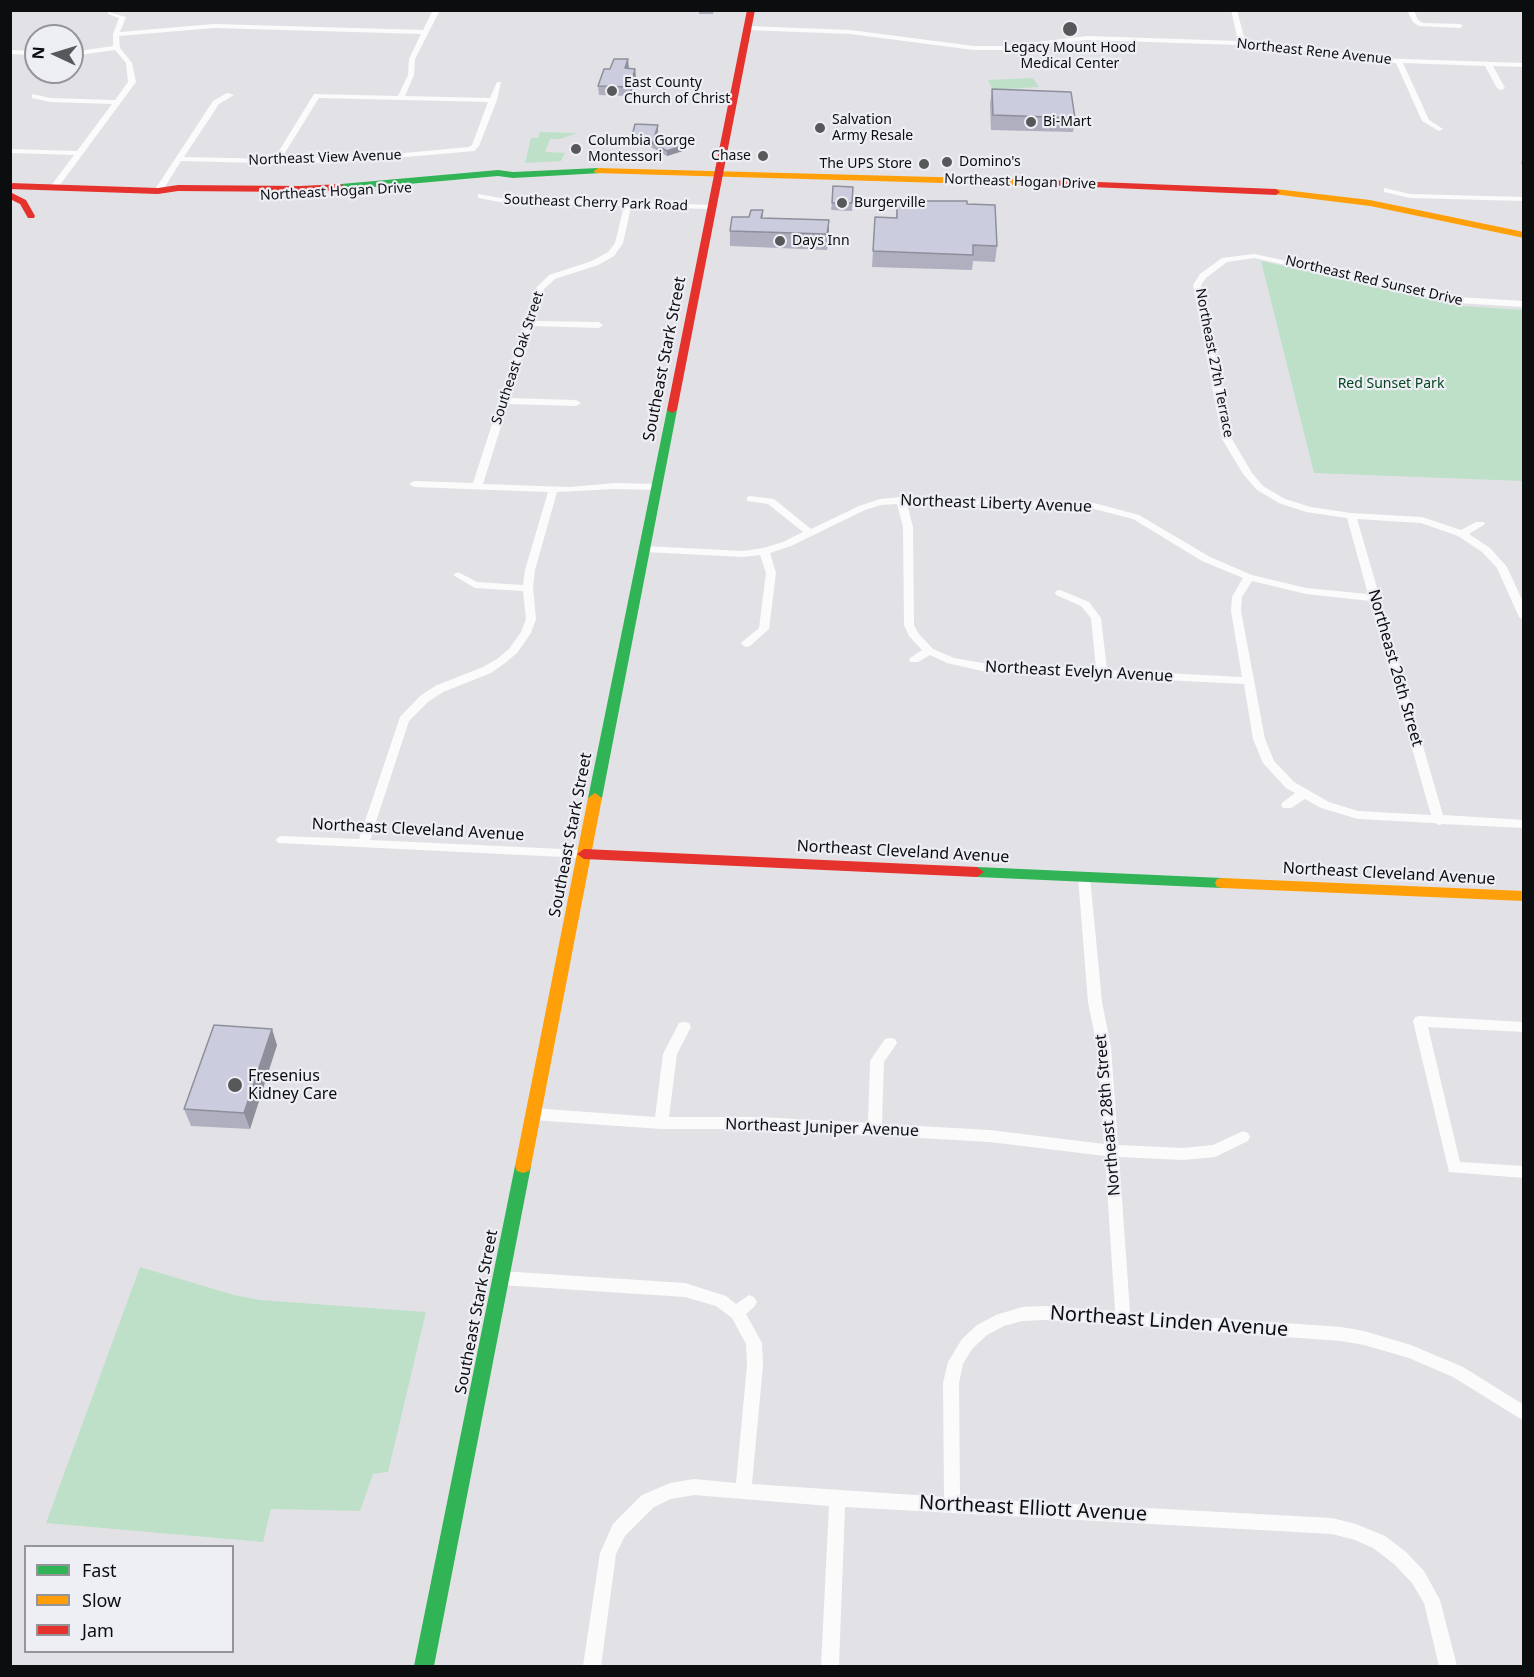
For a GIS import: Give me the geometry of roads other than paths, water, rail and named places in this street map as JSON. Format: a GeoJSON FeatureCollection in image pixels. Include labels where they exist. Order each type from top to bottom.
{"type":"FeatureCollection","features":[{"type":"Feature","properties":{"kind":"main road","name":"Southeast Stark Street"},"geometry":{"type":"LineString","coordinates":[[424,1666],[751,10]]}},
{"type":"Feature","properties":{"kind":"main road","name":"Northeast Hogan Drive"},"geometry":{"type":"LineString","coordinates":[[10,186],[158,191],[175,195],[217,197],[317,195],[499,179],[513,175],[607,171],[719,173],[1261,191],[1370,203],[1524,236]]}},
{"type":"Feature","properties":{"kind":"main road"},"geometry":{"type":"LineString","coordinates":[[10,195],[23,202],[31,216]]}},
{"type":"Feature","properties":{"kind":"main road","name":"Northeast Cleveland Avenue"},"geometry":{"type":"LineString","coordinates":[[584,854],[1524,897]]}},
{"type":"Feature","properties":{"kind":"street"},"geometry":{"type":"LineString","coordinates":[[401,97],[411,75],[412,59],[438,10]]}},
{"type":"Feature","properties":{"kind":"street"},"geometry":{"type":"LineString","coordinates":[[1234,10],[1242,43]]}},
{"type":"Feature","properties":{"kind":"street"},"geometry":{"type":"LineString","coordinates":[[1410,10],[1415,21],[1421,25],[1460,26]]}},
{"type":"Feature","properties":{"kind":"street"},"geometry":{"type":"LineString","coordinates":[[54,188],[132,82],[129,63],[117,48],[116,34],[123,17],[110,13]]}},
{"type":"Feature","properties":{"kind":"street"},"geometry":{"type":"LineString","coordinates":[[116,34],[222,26],[426,32]]}},
{"type":"Feature","properties":{"kind":"street","name":"Northeast Rene Avenue"},"geometry":{"type":"LineString","coordinates":[[747,28],[850,32],[974,48],[1015,47],[1087,38],[1242,43],[1399,61],[1524,65]]}},
{"type":"Feature","properties":{"kind":"street"},"geometry":{"type":"LineString","coordinates":[[84,52],[117,48]]}},
{"type":"Feature","properties":{"kind":"street"},"geometry":{"type":"LineString","coordinates":[[1399,61],[1426,121],[1438,129]]}},
{"type":"Feature","properties":{"kind":"street"},"geometry":{"type":"LineString","coordinates":[[1488,64],[1501,88]]}},
{"type":"Feature","properties":{"kind":"street"},"geometry":{"type":"LineString","coordinates":[[276,162],[317,96],[493,100],[499,83]]}},
{"type":"Feature","properties":{"kind":"street"},"geometry":{"type":"LineString","coordinates":[[158,191],[216,103],[230,95]]}},
{"type":"Feature","properties":{"kind":"street"},"geometry":{"type":"LineString","coordinates":[[35,96],[50,100],[118,102]]}},
{"type":"Feature","properties":{"kind":"street","name":"Northeast View Avenue"},"geometry":{"type":"LineString","coordinates":[[179,159],[276,162],[372,158],[471,149],[475,146],[493,100]]}},
{"type":"Feature","properties":{"kind":"street"},"geometry":{"type":"LineString","coordinates":[[10,151],[80,153]]}},
{"type":"Feature","properties":{"kind":"street"},"geometry":{"type":"LineString","coordinates":[[1387,190],[1410,195],[1524,199]]}},
{"type":"Feature","properties":{"kind":"street","name":"Southeast Cherry Park Road"},"geometry":{"type":"LineString","coordinates":[[481,196],[500,200],[712,207]]}},
{"type":"Feature","properties":{"kind":"street","name":"Southeast Oak Street"},"geometry":{"type":"LineString","coordinates":[[477,486],[540,288],[544,282],[562,272],[595,263],[616,248],[628,204]]}},
{"type":"Feature","properties":{"kind":"street","name":"Northeast Red Sunset Drive"},"geometry":{"type":"LineString","coordinates":[[1225,260],[1243,256],[1265,257],[1458,300],[1524,304]]}},
{"type":"Feature","properties":{"kind":"street","name":"Northeast 27th Terrace"},"geometry":{"type":"LineString","coordinates":[[1225,260],[1203,276],[1198,289],[1227,438],[1248,474],[1260,488],[1282,501],[1309,510],[1351,516],[1422,520],[1462,534],[1495,558],[1502,567],[1521,605],[1524,617]]}},
{"type":"Feature","properties":{"kind":"street"},"geometry":{"type":"LineString","coordinates":[[553,267],[562,272]]}},
{"type":"Feature","properties":{"kind":"street"},"geometry":{"type":"LineString","coordinates":[[529,323],[599,325]]}},
{"type":"Feature","properties":{"kind":"street"},"geometry":{"type":"LineString","coordinates":[[503,401],[576,404]]}},
{"type":"Feature","properties":{"kind":"street"},"geometry":{"type":"LineString","coordinates":[[414,484],[553,490],[614,486],[657,487]]}},
{"type":"Feature","properties":{"kind":"street"},"geometry":{"type":"LineString","coordinates":[[363,844],[404,720],[424,699],[439,689],[487,670],[513,651],[526,633],[531,619],[528,588],[530,570],[553,490]]}},
{"type":"Feature","properties":{"kind":"street"},"geometry":{"type":"LineString","coordinates":[[750,499],[771,501],[810,533]]}},
{"type":"Feature","properties":{"kind":"street"},"geometry":{"type":"LineString","coordinates":[[901,501],[908,527],[909,625],[913,634],[929,651],[914,660]]}},
{"type":"Feature","properties":{"kind":"street","name":"Northeast Liberty Avenue"},"geometry":{"type":"LineString","coordinates":[[645,549],[743,554],[765,551],[880,502],[1044,504],[1109,508],[1136,517],[1206,559],[1249,577],[1306,591],[1375,598]]}},
{"type":"Feature","properties":{"kind":"street","name":"Northeast 26th Street"},"geometry":{"type":"LineString","coordinates":[[1351,516],[1439,820]]}},
{"type":"Feature","properties":{"kind":"street"},"geometry":{"type":"LineString","coordinates":[[1462,534],[1480,524]]}},
{"type":"Feature","properties":{"kind":"street"},"geometry":{"type":"LineString","coordinates":[[746,644],[764,628],[771,573],[765,551]]}},
{"type":"Feature","properties":{"kind":"street"},"geometry":{"type":"LineString","coordinates":[[458,575],[475,585],[528,588]]}},
{"type":"Feature","properties":{"kind":"street"},"geometry":{"type":"LineString","coordinates":[[1249,577],[1237,597],[1236,611],[1263,751],[1278,774],[1303,794],[1325,805],[1358,815],[1524,824]]}},
{"type":"Feature","properties":{"kind":"street"},"geometry":{"type":"LineString","coordinates":[[1059,593],[1085,604],[1096,618],[1102,672]]}},
{"type":"Feature","properties":{"kind":"street","name":"Northeast Evelyn Avenue"},"geometry":{"type":"LineString","coordinates":[[929,651],[951,661],[982,667],[1249,681]]}},
{"type":"Feature","properties":{"kind":"street"},"geometry":{"type":"LineString","coordinates":[[487,670],[499,678]]}},
{"type":"Feature","properties":{"kind":"street"},"geometry":{"type":"LineString","coordinates":[[1287,805],[1303,794]]}},
{"type":"Feature","properties":{"kind":"street","name":"Northeast Cleveland Avenue"},"geometry":{"type":"LineString","coordinates":[[282,840],[584,854]]}},
{"type":"Feature","properties":{"kind":"street","name":"Northeast 28th Street"},"geometry":{"type":"LineString","coordinates":[[1084,877],[1095,1002],[1104,1047],[1124,1318]]}},
{"type":"Feature","properties":{"kind":"street"},"geometry":{"type":"LineString","coordinates":[[1524,1027],[1420,1021],[1454,1168],[1524,1172]]}},
{"type":"Feature","properties":{"kind":"street"},"geometry":{"type":"LineString","coordinates":[[661,1123],[670,1054],[684,1027]]}},
{"type":"Feature","properties":{"kind":"street"},"geometry":{"type":"LineString","coordinates":[[875,1129],[877,1061],[890,1043]]}},
{"type":"Feature","properties":{"kind":"street","name":"Northeast Juniper Avenue"},"geometry":{"type":"LineString","coordinates":[[533,1114],[661,1123],[759,1123],[990,1136],[1111,1151],[1183,1154],[1215,1151],[1243,1137]]}},
{"type":"Feature","properties":{"kind":"street"},"geometry":{"type":"LineString","coordinates":[[501,1278],[684,1290],[743,1307],[754,1344],[755,1365],[743,1489]]}},
{"type":"Feature","properties":{"kind":"street","name":"Northeast Linden Avenue"},"geometry":{"type":"LineString","coordinates":[[952,1504],[951,1383],[956,1362],[967,1344],[982,1330],[1001,1320],[1022,1314],[1044,1313],[1124,1318],[1341,1334],[1364,1338],[1412,1352],[1458,1371],[1524,1414]]}},
{"type":"Feature","properties":{"kind":"street","name":"Northeast Elliott Avenue"},"geometry":{"type":"LineString","coordinates":[[592,1666],[607,1562],[620,1530],[648,1501],[670,1491],[694,1487],[743,1489],[837,1499],[1332,1526],[1356,1532],[1379,1542],[1400,1558],[1418,1577],[1432,1600],[1448,1666]]}},
{"type":"Feature","properties":{"kind":"street"},"geometry":{"type":"LineString","coordinates":[[830,1666],[837,1499]]}},
{"type":"Feature","properties":{"kind":"place","name":"Legacy Mount Hood Medical Center"},"geometry":{"type":"Point","coordinates":[1070,29]}},
{"type":"Feature","properties":{"kind":"place","name":"East County Church of Christ"},"geometry":{"type":"Point","coordinates":[612,91]}},
{"type":"Feature","properties":{"kind":"place","name":"Bi-Mart"},"geometry":{"type":"Point","coordinates":[1031,122]}},
{"type":"Feature","properties":{"kind":"place","name":"Salvation Army Resale"},"geometry":{"type":"Point","coordinates":[820,128]}},
{"type":"Feature","properties":{"kind":"place","name":"Columbia Gorge Montessori"},"geometry":{"type":"Point","coordinates":[576,149]}},
{"type":"Feature","properties":{"kind":"place","name":"Chase"},"geometry":{"type":"Point","coordinates":[763,156]}},
{"type":"Feature","properties":{"kind":"place","name":"Domino's"},"geometry":{"type":"Point","coordinates":[947,162]}},
{"type":"Feature","properties":{"kind":"place","name":"The UPS Store"},"geometry":{"type":"Point","coordinates":[924,164]}},
{"type":"Feature","properties":{"kind":"place","name":"Burgerville"},"geometry":{"type":"Point","coordinates":[842,203]}},
{"type":"Feature","properties":{"kind":"place","name":"Days Inn"},"geometry":{"type":"Point","coordinates":[780,241]}},
{"type":"Feature","properties":{"kind":"place","name":"Fresenius Kidney Care"},"geometry":{"type":"Point","coordinates":[235,1085]}},
{"type":"Feature","properties":{"kind":"park label","name":"Red Sunset Park"},"geometry":{"type":"Point","coordinates":[1391,384]}}]}
